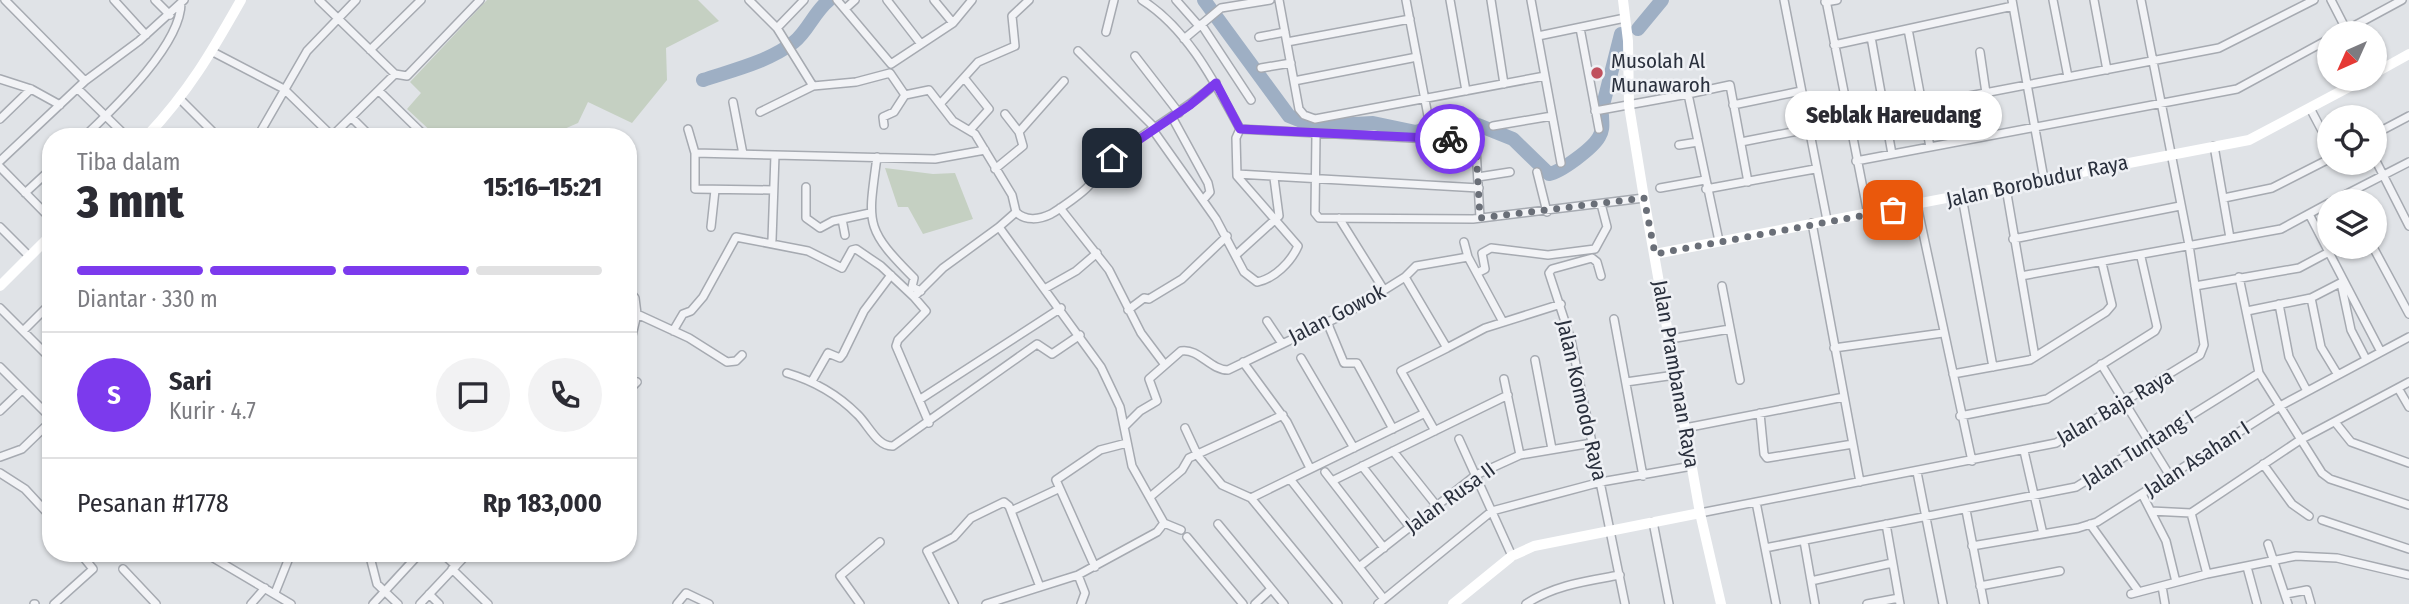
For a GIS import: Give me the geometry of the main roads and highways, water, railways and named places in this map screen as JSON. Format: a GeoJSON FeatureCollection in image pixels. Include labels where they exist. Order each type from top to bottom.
{"type":"FeatureCollection","features":[{"type":"Feature","properties":{"kind":"waterway"},"geometry":{"type":"LineString","coordinates":[[703,80],[750,65],[784,49],[799,38],[829,0]]}},
{"type":"Feature","properties":{"kind":"waterway"},"geometry":{"type":"LineString","coordinates":[[1204,0],[1289,116],[1314,126],[1373,123],[1416,132],[1447,121],[1473,123],[1513,139],[1549,174],[1569,164],[1596,142],[1602,131],[1602,115]]}},
{"type":"Feature","properties":{"kind":"waterway"},"geometry":{"type":"LineString","coordinates":[[1638,29],[1662,0]]}},
{"type":"Feature","properties":{"kind":"waterway"},"geometry":{"type":"LineString","coordinates":[[1602,109],[1621,34]]}},
{"type":"Feature","properties":{"kind":"place","name":"Musolah Al Munawaroh"},"geometry":{"type":"Point","coordinates":[1597,73]}},
{"type":"Feature","properties":{"kind":"place","name":"Seblak Hareudang"},"geometry":{"type":"Point","coordinates":[1893,210]}}]}
